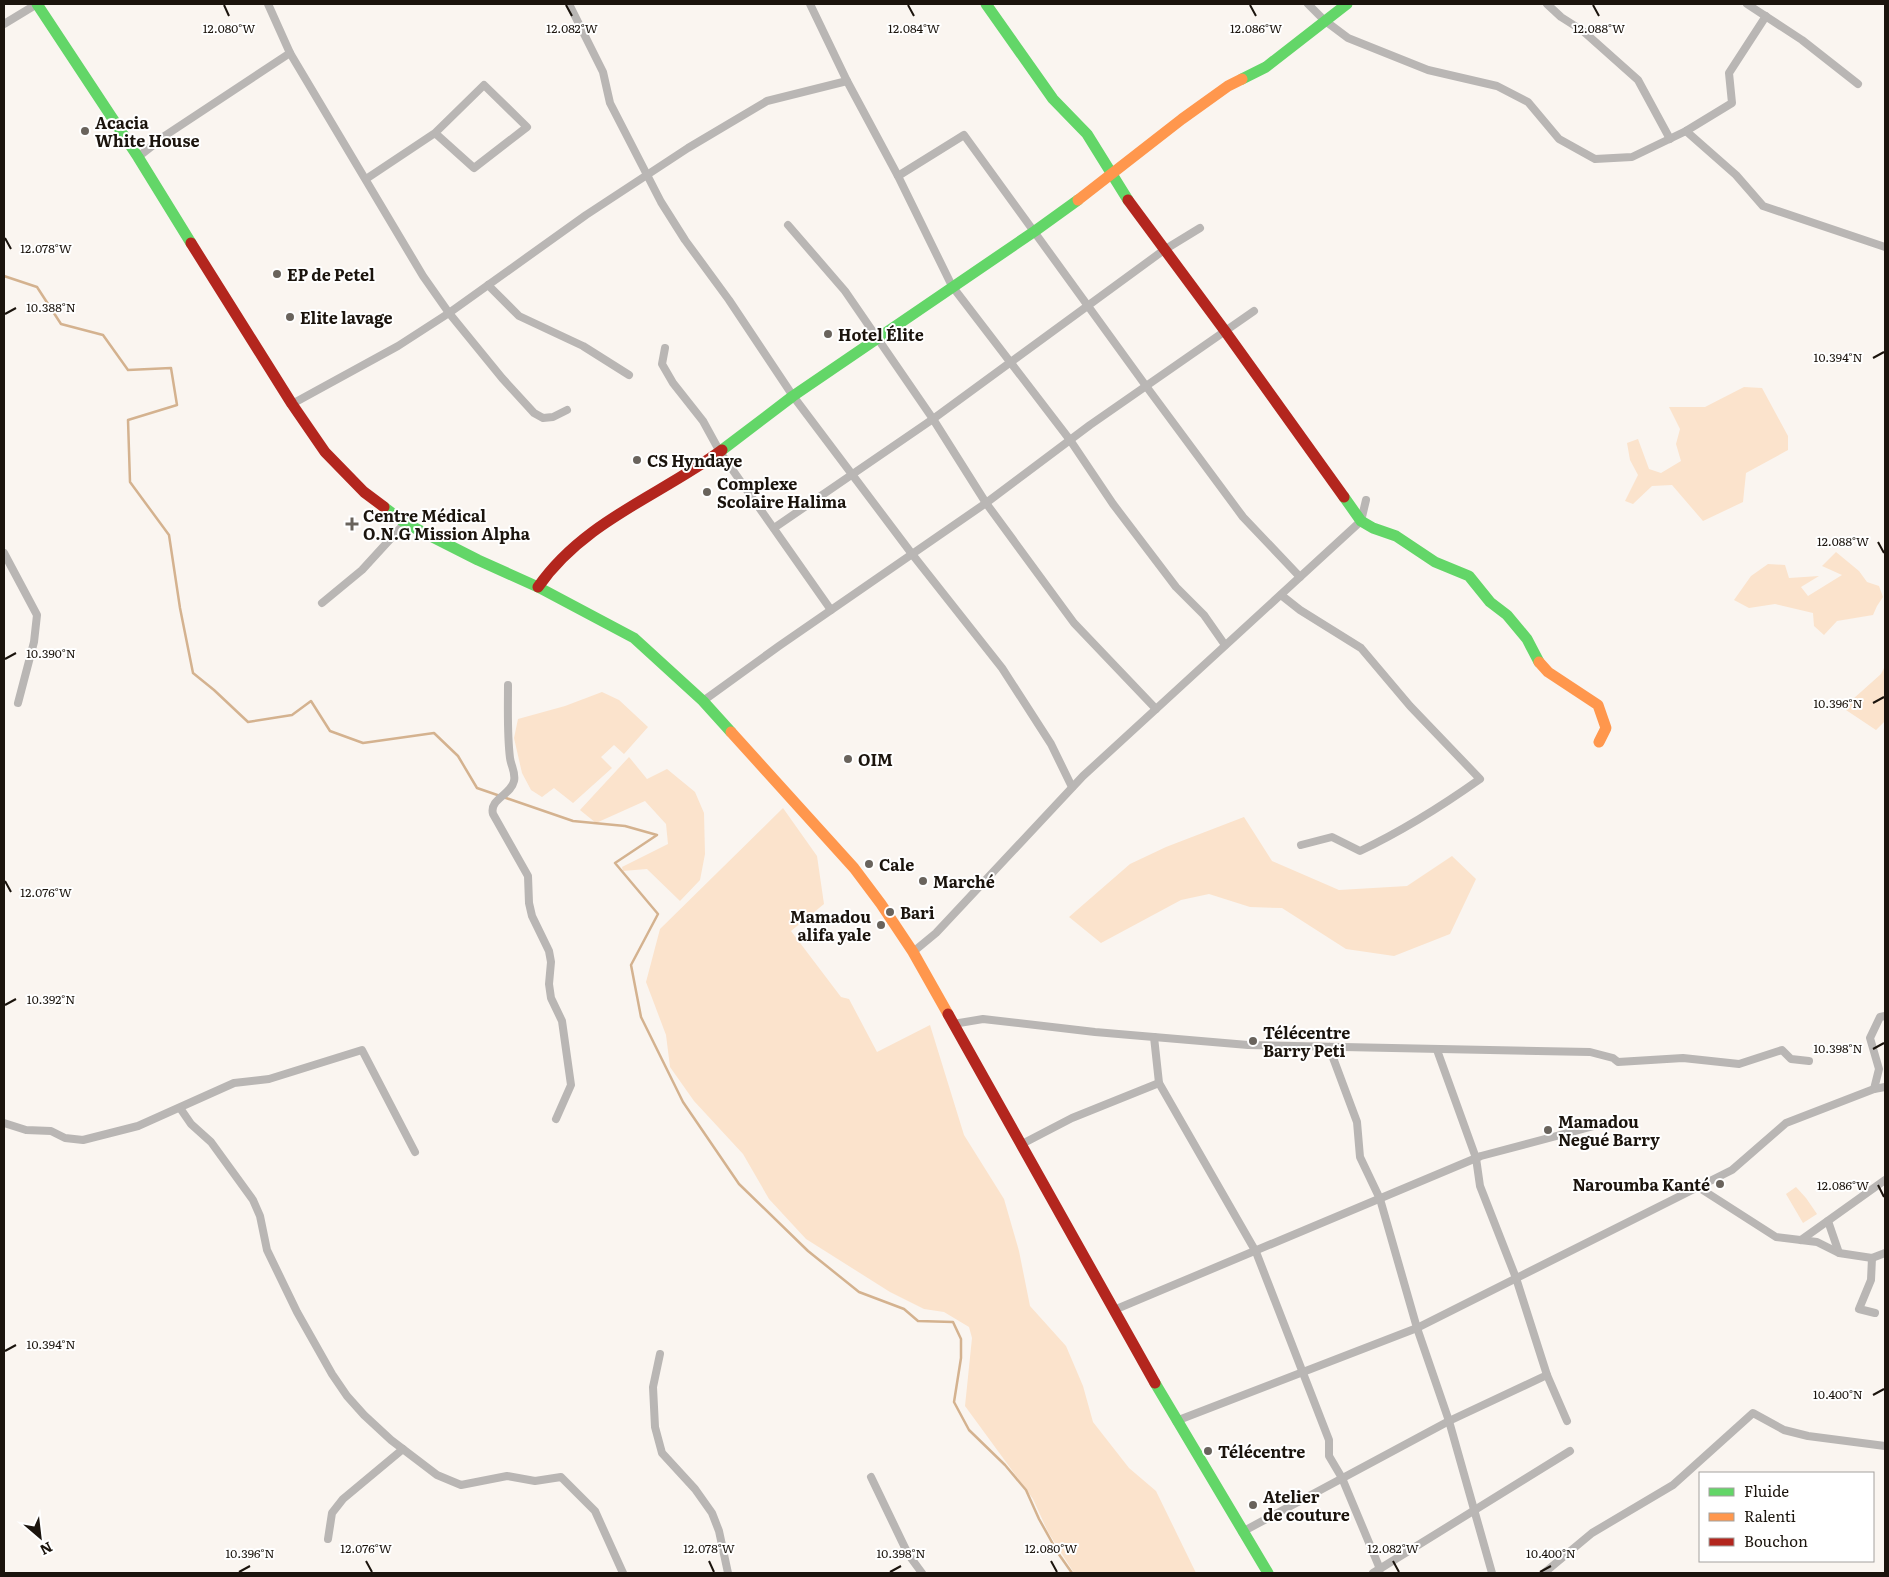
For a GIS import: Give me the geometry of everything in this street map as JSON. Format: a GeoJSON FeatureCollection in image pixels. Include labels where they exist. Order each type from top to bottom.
{"type":"FeatureCollection","features":[{"type":"Feature","properties":{"kind":"main road"},"geometry":{"type":"LineString","coordinates":[[37,4],[138,158],[292,404],[325,452],[364,492],[405,523],[478,560],[538,587],[634,638],[703,701],[854,868],[913,952],[1176,1421],[1268,1573]]}},
{"type":"Feature","properties":{"kind":"main road"},"geometry":{"type":"LineString","coordinates":[[986,4],[1053,99],[1087,134],[1133,208],[1225,331],[1361,521],[1373,528],[1396,536],[1435,562],[1470,576],[1490,602],[1507,615],[1548,672],[1598,705],[1606,728],[1599,742]]}},
{"type":"Feature","properties":{"kind":"main road"},"geometry":{"type":"LineString","coordinates":[[538,587],[552,567],[590,533],[720,452],[793,396],[1035,231],[1112,175],[1220,91],[1266,67],[1347,4]]}},
{"type":"Feature","properties":{"kind":"street"},"geometry":{"type":"LineString","coordinates":[[4,24],[37,4]]}},
{"type":"Feature","properties":{"kind":"street"},"geometry":{"type":"LineString","coordinates":[[268,4],[290,54],[423,276],[449,313],[502,378],[534,413],[543,418],[553,417],[567,410]]}},
{"type":"Feature","properties":{"kind":"street"},"geometry":{"type":"LineString","coordinates":[[569,4],[603,72],[610,103],[647,176],[685,240],[729,300],[793,396],[912,554],[1002,668],[1050,744],[1072,787]]}},
{"type":"Feature","properties":{"kind":"street"},"geometry":{"type":"LineString","coordinates":[[810,4],[847,81],[898,176],[952,286],[1070,440],[1113,504],[1176,587],[1204,615],[1225,645]]}},
{"type":"Feature","properties":{"kind":"street"},"geometry":{"type":"LineString","coordinates":[[1308,4],[1324,20],[1348,38],[1428,70],[1497,86],[1528,102],[1559,139],[1595,159],[1632,157],[1686,131],[1732,103],[1729,73],[1766,16]]}},
{"type":"Feature","properties":{"kind":"street"},"geometry":{"type":"LineString","coordinates":[[1546,4],[1584,31],[1638,80],[1670,139]]}},
{"type":"Feature","properties":{"kind":"street"},"geometry":{"type":"LineString","coordinates":[[1748,4],[1802,40],[1858,84]]}},
{"type":"Feature","properties":{"kind":"street"},"geometry":{"type":"LineString","coordinates":[[138,158],[166,135],[290,54]]}},
{"type":"Feature","properties":{"kind":"street"},"geometry":{"type":"LineString","coordinates":[[292,404],[398,346],[449,313],[586,215],[688,148],[767,101],[847,81]]}},
{"type":"Feature","properties":{"kind":"street"},"geometry":{"type":"LineString","coordinates":[[366,179],[435,133],[484,85],[527,127],[474,168],[435,133]]}},
{"type":"Feature","properties":{"kind":"street"},"geometry":{"type":"LineString","coordinates":[[1686,131],[1736,175],[1763,206],[1885,248]]}},
{"type":"Feature","properties":{"kind":"street"},"geometry":{"type":"LineString","coordinates":[[898,176],[964,135],[1243,517],[1300,577]]}},
{"type":"Feature","properties":{"kind":"street"},"geometry":{"type":"LineString","coordinates":[[788,225],[845,291],[933,420],[986,503],[1074,623],[1156,709]]}},
{"type":"Feature","properties":{"kind":"street"},"geometry":{"type":"LineString","coordinates":[[774,528],[933,420],[1164,250],[1200,228]]}},
{"type":"Feature","properties":{"kind":"street"},"geometry":{"type":"LineString","coordinates":[[488,285],[519,316],[583,346],[629,376]]}},
{"type":"Feature","properties":{"kind":"street"},"geometry":{"type":"LineString","coordinates":[[703,701],[986,503],[1070,440],[1254,311]]}},
{"type":"Feature","properties":{"kind":"street"},"geometry":{"type":"LineString","coordinates":[[665,348],[662,364],[666,372],[703,422],[720,452],[831,610]]}},
{"type":"Feature","properties":{"kind":"street"},"geometry":{"type":"LineString","coordinates":[[913,952],[936,933],[1072,787],[1361,521],[1366,500]]}},
{"type":"Feature","properties":{"kind":"street"},"geometry":{"type":"LineString","coordinates":[[322,603],[362,570],[405,523]]}},
{"type":"Feature","properties":{"kind":"street"},"geometry":{"type":"LineString","coordinates":[[4,553],[37,615],[34,642],[18,703]]}},
{"type":"Feature","properties":{"kind":"street"},"geometry":{"type":"LineString","coordinates":[[1281,595],[1300,610],[1361,648],[1410,706],[1480,779],[1436,810],[1390,837],[1360,851],[1332,837],[1301,845]]}},
{"type":"Feature","properties":{"kind":"street"},"geometry":{"type":"LineString","coordinates":[[508,685],[510,760],[515,775],[514,783],[510,790],[493,804],[491,808],[528,876],[529,904],[532,916],[549,951],[551,962],[548,984],[551,998],[562,1021],[571,1085],[556,1119]]}},
{"type":"Feature","properties":{"kind":"street"},"geometry":{"type":"LineString","coordinates":[[1874,1089],[1882,1074],[1870,1038],[1880,1017],[1885,1016]]}},
{"type":"Feature","properties":{"kind":"street"},"geometry":{"type":"LineString","coordinates":[[953,1024],[983,1020],[1248,1045],[1590,1052],[1613,1058],[1618,1062],[1683,1058],[1739,1064],[1782,1050],[1791,1059],[1809,1061]]}},
{"type":"Feature","properties":{"kind":"street"},"geometry":{"type":"LineString","coordinates":[[1154,1037],[1159,1083],[1256,1252],[1330,1440],[1328,1456],[1342,1478],[1376,1571],[1570,1451]]}},
{"type":"Feature","properties":{"kind":"street"},"geometry":{"type":"LineString","coordinates":[[1329,1047],[1357,1122],[1360,1157],[1380,1199],[1417,1328],[1449,1421],[1492,1573]]}},
{"type":"Feature","properties":{"kind":"street"},"geometry":{"type":"LineString","coordinates":[[4,1123],[26,1130],[51,1131],[66,1138],[83,1140],[138,1126],[234,1083],[269,1078],[362,1050],[415,1152]]}},
{"type":"Feature","properties":{"kind":"street"},"geometry":{"type":"LineString","coordinates":[[1437,1050],[1476,1158],[1480,1186],[1516,1278],[1547,1375],[1567,1421]]}},
{"type":"Feature","properties":{"kind":"street"},"geometry":{"type":"LineString","coordinates":[[1020,1145],[1072,1118],[1159,1083]]}},
{"type":"Feature","properties":{"kind":"street"},"geometry":{"type":"LineString","coordinates":[[1176,1421],[1417,1328],[1732,1170],[1786,1123],[1874,1089],[1885,1087]]}},
{"type":"Feature","properties":{"kind":"street"},"geometry":{"type":"LineString","coordinates":[[180,1108],[191,1124],[211,1142],[253,1200],[260,1216],[267,1250],[297,1312],[332,1374],[364,1415],[402,1449],[438,1475],[460,1485],[507,1476],[535,1481],[561,1477],[595,1511],[623,1573]]}},
{"type":"Feature","properties":{"kind":"street"},"geometry":{"type":"LineString","coordinates":[[1114,1310],[1476,1158],[1594,1126]]}},
{"type":"Feature","properties":{"kind":"street"},"geometry":{"type":"LineString","coordinates":[[1801,1240],[1885,1180]]}},
{"type":"Feature","properties":{"kind":"street"},"geometry":{"type":"LineString","coordinates":[[1698,1187],[1776,1237],[1817,1242],[1839,1253],[1872,1258],[1885,1253]]}},
{"type":"Feature","properties":{"kind":"street"},"geometry":{"type":"LineString","coordinates":[[1828,1221],[1839,1253]]}},
{"type":"Feature","properties":{"kind":"street"},"geometry":{"type":"LineString","coordinates":[[1872,1258],[1871,1280],[1859,1309],[1875,1313]]}},
{"type":"Feature","properties":{"kind":"street"},"geometry":{"type":"LineString","coordinates":[[660,1354],[653,1387],[655,1427],[662,1453],[695,1490],[712,1513],[719,1531],[728,1573]]}},
{"type":"Feature","properties":{"kind":"street"},"geometry":{"type":"LineString","coordinates":[[1242,1532],[1449,1421],[1547,1375]]}},
{"type":"Feature","properties":{"kind":"street"},"geometry":{"type":"LineString","coordinates":[[1544,1573],[1592,1533],[1673,1485],[1753,1413],[1784,1430],[1808,1436],[1885,1446]]}},
{"type":"Feature","properties":{"kind":"street"},"geometry":{"type":"LineString","coordinates":[[328,1539],[332,1512],[343,1499],[402,1449]]}},
{"type":"Feature","properties":{"kind":"street"},"geometry":{"type":"LineString","coordinates":[[871,1477],[908,1554],[922,1573]]}},
{"type":"Feature","properties":{"kind":"shaded area"},"geometry":{"type":"Polygon","coordinates":[[[1744,387],[1762,388],[1788,436],[1788,450],[1746,473],[1743,502],[1703,521],[1672,485],[1652,486],[1633,504],[1625,501],[1638,475],[1630,460],[1627,443],[1638,439],[1649,469],[1661,473],[1681,461],[1676,444],[1680,429],[1669,407],[1705,407],[1744,387]]]}},
{"type":"Feature","properties":{"kind":"shaded area"},"geometry":{"type":"Polygon","coordinates":[[[1836,552],[1859,571],[1867,582],[1879,586],[1883,597],[1873,615],[1837,621],[1824,635],[1814,626],[1813,613],[1775,604],[1749,608],[1734,600],[1751,576],[1768,564],[1785,565],[1789,578],[1819,576],[1801,587],[1808,596],[1842,575],[1822,566],[1836,552]]]}},
{"type":"Feature","properties":{"kind":"shaded area"},"geometry":{"type":"Polygon","coordinates":[[[1885,666],[1885,721],[1876,730],[1843,708],[1881,674],[1885,666]]]}},
{"type":"Feature","properties":{"kind":"shaded area"},"geometry":{"type":"Polygon","coordinates":[[[602,692],[619,700],[648,727],[624,754],[614,745],[601,757],[612,768],[573,803],[554,788],[542,797],[531,790],[522,773],[514,738],[518,719],[565,706],[602,692]]]}},
{"type":"Feature","properties":{"kind":"shaded area"},"geometry":{"type":"Polygon","coordinates":[[[629,757],[647,779],[667,769],[695,792],[704,813],[705,854],[700,880],[680,901],[647,869],[623,871],[622,867],[668,844],[666,824],[645,801],[596,823],[580,810],[629,757]]]}},
{"type":"Feature","properties":{"kind":"shaded area"},"geometry":{"type":"Polygon","coordinates":[[[783,808],[817,856],[824,904],[791,931],[841,997],[849,999],[877,1052],[930,1025],[964,1135],[1004,1199],[1019,1251],[1030,1306],[1066,1346],[1083,1386],[1093,1422],[1129,1468],[1156,1491],[1196,1573],[1074,1573],[1048,1532],[1033,1499],[965,1406],[972,1338],[969,1327],[944,1312],[924,1309],[890,1292],[806,1239],[769,1199],[743,1154],[694,1101],[670,1067],[666,1035],[646,982],[660,929],[783,808]]]}},
{"type":"Feature","properties":{"kind":"shaded area"},"geometry":{"type":"Polygon","coordinates":[[[1244,817],[1272,861],[1339,890],[1407,886],[1452,856],[1476,879],[1450,934],[1394,956],[1346,949],[1282,908],[1250,907],[1209,894],[1181,900],[1101,943],[1069,917],[1130,864],[1166,847],[1244,817]]]}},
{"type":"Feature","properties":{"kind":"shaded area"},"geometry":{"type":"Polygon","coordinates":[[[1796,1187],[1817,1214],[1803,1223],[1786,1194],[1796,1187]]]}},
{"type":"Feature","properties":{"kind":"waterway"},"geometry":{"type":"LineString","coordinates":[[4,276],[37,287],[61,324],[103,335],[128,370],[171,368],[177,405],[128,420],[130,482],[169,535],[180,608],[193,673],[248,722],[292,715],[311,701],[330,731],[363,743],[434,733],[458,756],[477,788],[573,821],[625,826],[657,835],[615,863],[658,914],[631,965],[641,1017],[683,1102],[739,1184],[808,1251],[859,1292],[904,1309],[918,1321],[953,1322],[961,1339],[961,1358],[954,1402],[969,1430],[1005,1465],[1026,1490],[1039,1519],[1058,1553],[1072,1573]]}},
{"type":"Feature","properties":{"kind":"traffic: fast"},"geometry":{"type":"LineString","coordinates":[[37,4],[138,157],[191,243]]}},
{"type":"Feature","properties":{"kind":"traffic: fast"},"geometry":{"type":"LineString","coordinates":[[986,4],[1053,99],[1087,134],[1128,200]]}},
{"type":"Feature","properties":{"kind":"traffic: fast"},"geometry":{"type":"LineString","coordinates":[[1242,79],[1266,67],[1347,4]]}},
{"type":"Feature","properties":{"kind":"traffic: fast"},"geometry":{"type":"LineString","coordinates":[[722,450],[793,396],[1078,200]]}},
{"type":"Feature","properties":{"kind":"traffic: fast"},"geometry":{"type":"LineString","coordinates":[[1344,497],[1361,521],[1373,528],[1396,536],[1435,562],[1469,576],[1490,602],[1507,615],[1527,639],[1539,662]]}},
{"type":"Feature","properties":{"kind":"traffic: fast"},"geometry":{"type":"LineString","coordinates":[[384,507],[405,523],[478,560],[538,587],[634,638],[703,701],[731,732]]}},
{"type":"Feature","properties":{"kind":"traffic: fast"},"geometry":{"type":"LineString","coordinates":[[1155,1383],[1268,1573]]}},
{"type":"Feature","properties":{"kind":"traffic: slow"},"geometry":{"type":"LineString","coordinates":[[1078,200],[1182,119],[1228,86],[1242,79]]}},
{"type":"Feature","properties":{"kind":"traffic: slow"},"geometry":{"type":"LineString","coordinates":[[1539,662],[1548,672],[1598,705],[1606,728],[1599,742]]}},
{"type":"Feature","properties":{"kind":"traffic: slow"},"geometry":{"type":"LineString","coordinates":[[731,732],[854,868],[913,952],[948,1014]]}},
{"type":"Feature","properties":{"kind":"traffic: jam"},"geometry":{"type":"LineString","coordinates":[[1128,200],[1344,497]]}},
{"type":"Feature","properties":{"kind":"traffic: jam"},"geometry":{"type":"LineString","coordinates":[[191,243],[292,404],[325,452],[364,492],[384,507]]}},
{"type":"Feature","properties":{"kind":"traffic: jam"},"geometry":{"type":"LineString","coordinates":[[538,587],[577,544],[624,511],[722,450]]}},
{"type":"Feature","properties":{"kind":"traffic: jam"},"geometry":{"type":"LineString","coordinates":[[948,1014],[1155,1383]]}},
{"type":"Feature","properties":{"kind":"place","name":"Acacia White House"},"geometry":{"type":"Point","coordinates":[85,131]}},
{"type":"Feature","properties":{"kind":"place","name":"EP de Petel"},"geometry":{"type":"Point","coordinates":[277,274]}},
{"type":"Feature","properties":{"kind":"place","name":"Elite lavage"},"geometry":{"type":"Point","coordinates":[290,317]}},
{"type":"Feature","properties":{"kind":"place","name":"Hotel Élite"},"geometry":{"type":"Point","coordinates":[828,334]}},
{"type":"Feature","properties":{"kind":"place","name":"CS Hyndaye"},"geometry":{"type":"Point","coordinates":[637,460]}},
{"type":"Feature","properties":{"kind":"place","name":"Complexe Scolaire Halima"},"geometry":{"type":"Point","coordinates":[707,492]}},
{"type":"Feature","properties":{"kind":"place","name":"Centre Médical O.N.G Mission Alpha"},"geometry":{"type":"Point","coordinates":[352,524]}},
{"type":"Feature","properties":{"kind":"place","name":"OIM"},"geometry":{"type":"Point","coordinates":[848,759]}},
{"type":"Feature","properties":{"kind":"place","name":"Cale"},"geometry":{"type":"Point","coordinates":[869,864]}},
{"type":"Feature","properties":{"kind":"place","name":"Marché"},"geometry":{"type":"Point","coordinates":[923,881]}},
{"type":"Feature","properties":{"kind":"place","name":"Bari"},"geometry":{"type":"Point","coordinates":[890,912]}},
{"type":"Feature","properties":{"kind":"place","name":"Mamadou alifa yale"},"geometry":{"type":"Point","coordinates":[881,925]}},
{"type":"Feature","properties":{"kind":"place","name":"Télécentre Barry Peti"},"geometry":{"type":"Point","coordinates":[1253,1041]}},
{"type":"Feature","properties":{"kind":"place","name":"Mamadou Negué Barry"},"geometry":{"type":"Point","coordinates":[1548,1130]}},
{"type":"Feature","properties":{"kind":"place","name":"Naroumba Kanté"},"geometry":{"type":"Point","coordinates":[1720,1184]}},
{"type":"Feature","properties":{"kind":"place","name":"Télécentre"},"geometry":{"type":"Point","coordinates":[1208,1451]}},
{"type":"Feature","properties":{"kind":"place","name":"Atelier de couture"},"geometry":{"type":"Point","coordinates":[1253,1505]}}]}
